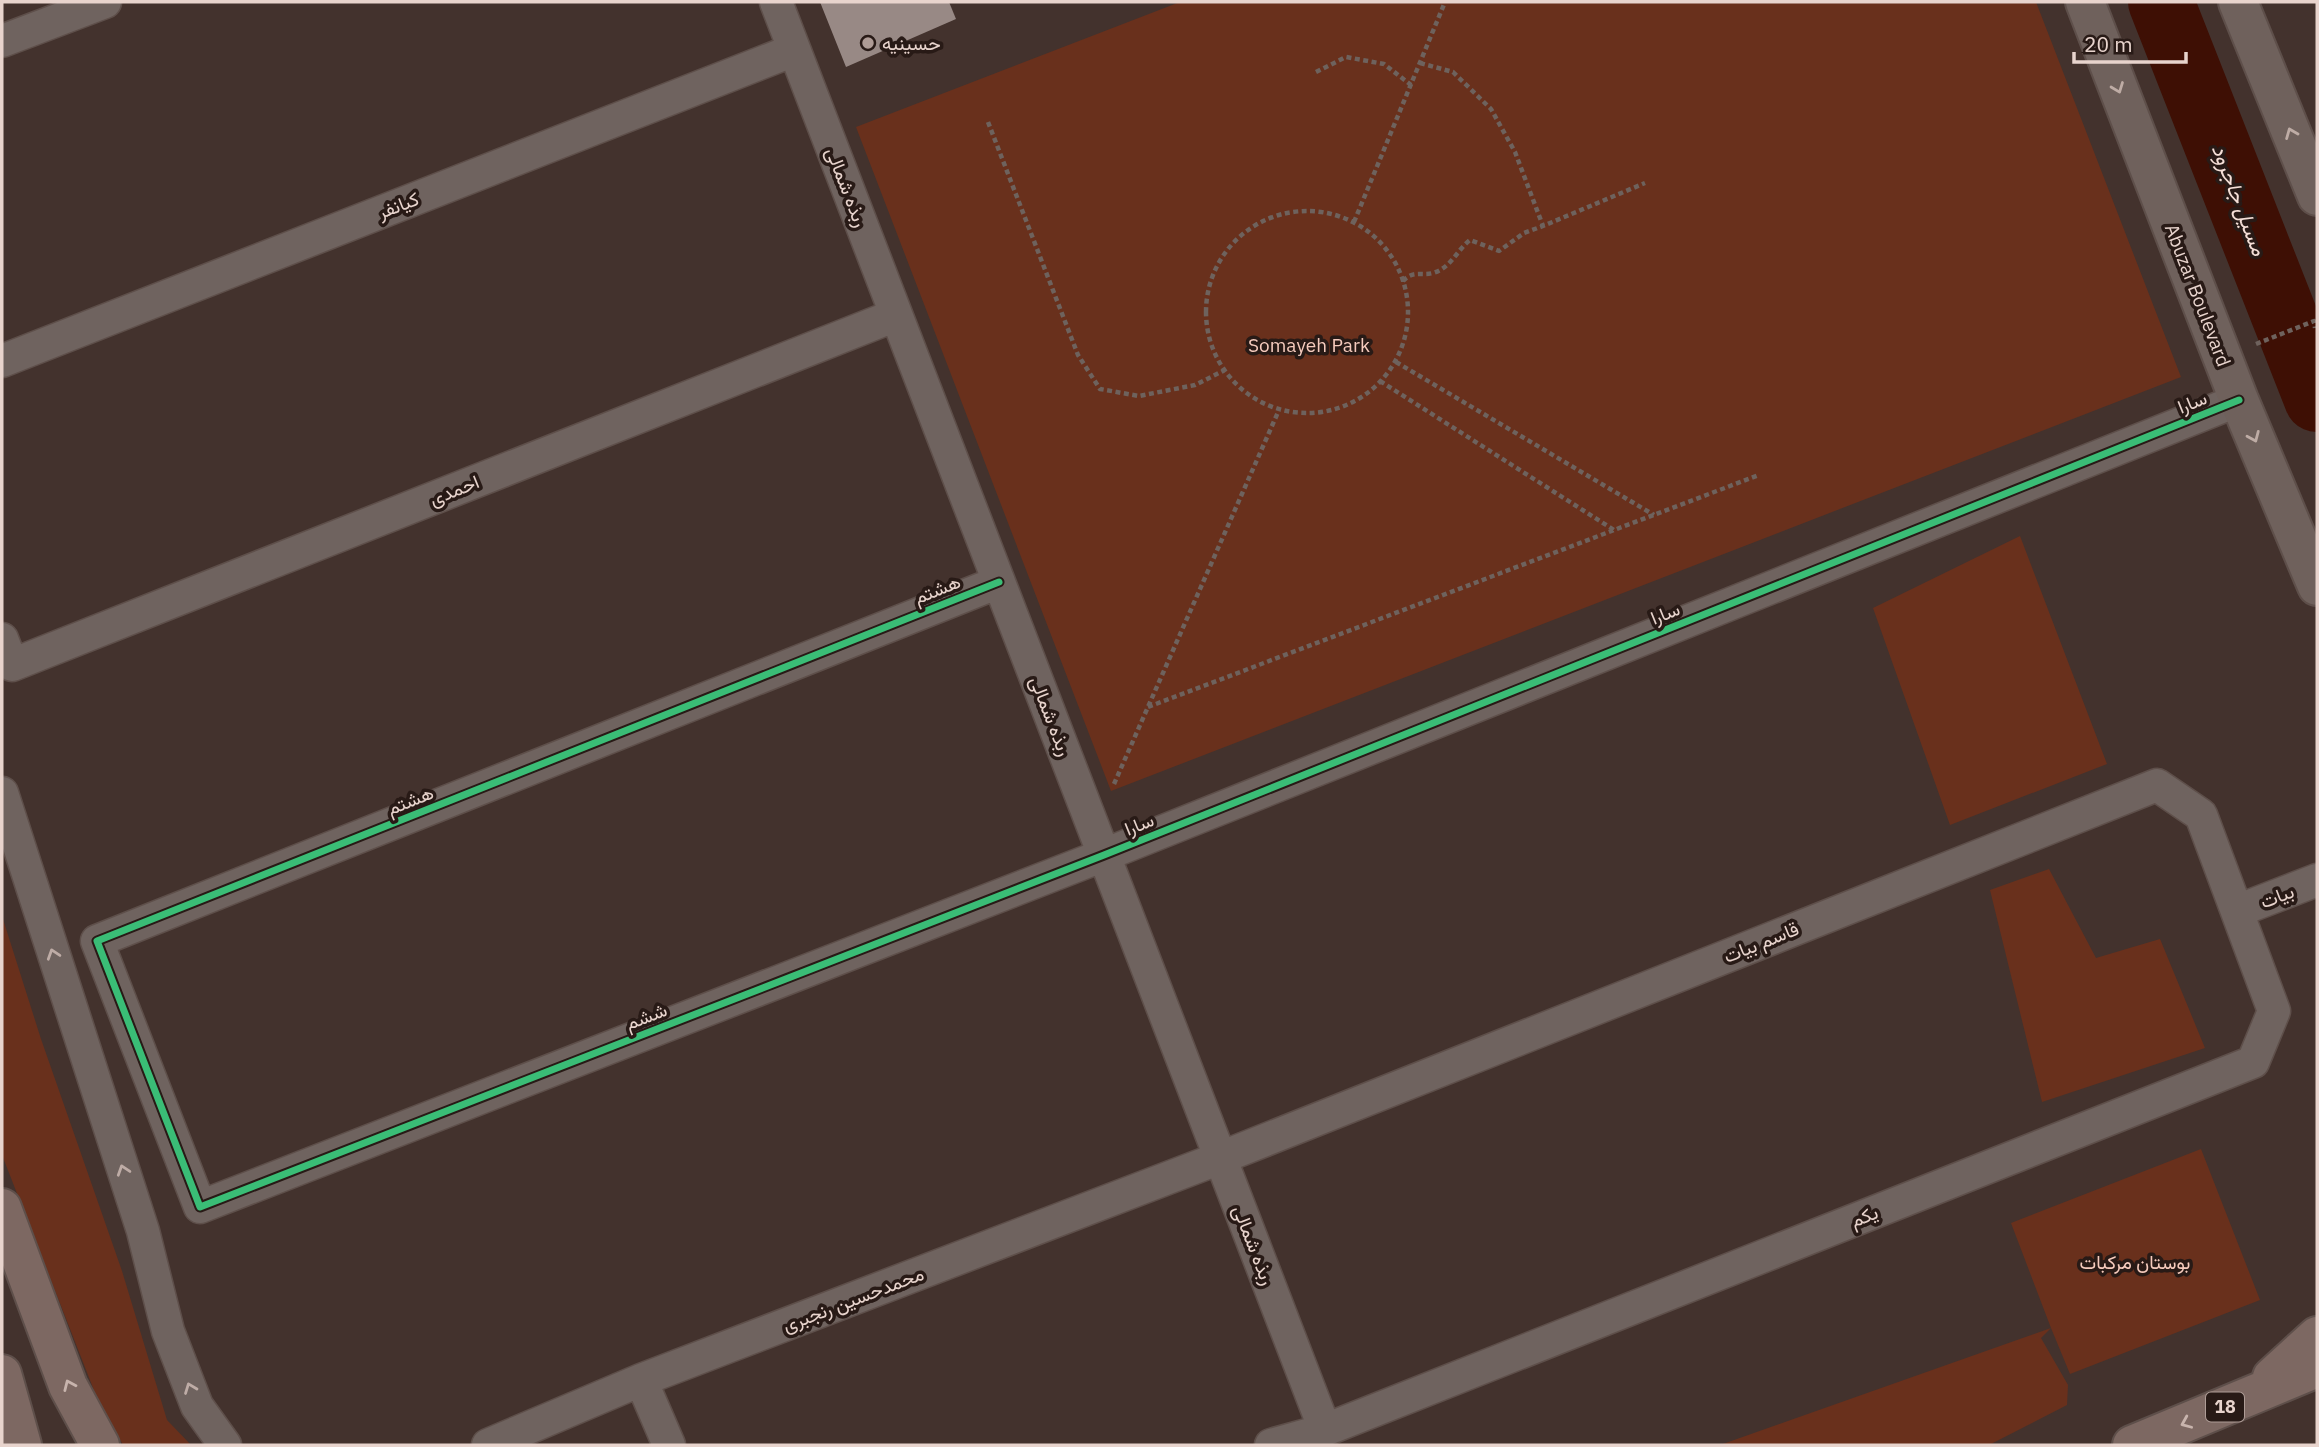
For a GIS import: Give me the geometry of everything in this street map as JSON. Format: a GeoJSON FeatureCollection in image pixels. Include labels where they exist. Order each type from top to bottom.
{"type":"FeatureCollection","features":[{"type":"Feature","properties":{"kind":"highway"},"geometry":{"type":"LineString","coordinates":[[2,1208],[68,1386],[100,1445]]}},
{"type":"Feature","properties":{"kind":"highway"},"geometry":{"type":"LineString","coordinates":[[2251,1396],[2317,1336]]}},
{"type":"Feature","properties":{"kind":"highway","name":"18"},"geometry":{"type":"LineString","coordinates":[[2132,1445],[2317,1368]]}},
{"type":"Feature","properties":{"kind":"highway"},"geometry":{"type":"LineString","coordinates":[[2,1374],[22,1445]]}},
{"type":"Feature","properties":{"kind":"main road","name":"Abuzar Boulevard"},"geometry":{"type":"LineString","coordinates":[[2085,2],[2239,400],[2317,586]]}},
{"type":"Feature","properties":{"kind":"main road"},"geometry":{"type":"LineString","coordinates":[[2238,2],[2317,196]]}},
{"type":"Feature","properties":{"kind":"street"},"geometry":{"type":"LineString","coordinates":[[2,41],[105,2]]}},
{"type":"Feature","properties":{"kind":"street","name":"ربذه شمالی"},"geometry":{"type":"LineString","coordinates":[[776,2],[1325,1430]]}},
{"type":"Feature","properties":{"kind":"street","name":"کیانفر"},"geometry":{"type":"LineString","coordinates":[[2,361],[794,50]]}},
{"type":"Feature","properties":{"kind":"street","name":"احمدی"},"geometry":{"type":"LineString","coordinates":[[7,652],[896,315]]}},
{"type":"Feature","properties":{"kind":"street","name":"سارا"},"geometry":{"type":"LineString","coordinates":[[1104,855],[2239,400]]}},
{"type":"Feature","properties":{"kind":"street","name":"هشتم"},"geometry":{"type":"LineString","coordinates":[[200,1207],[97,941],[999,582]]}},
{"type":"Feature","properties":{"kind":"street","name":"قاسم بیات"},"geometry":{"type":"LineString","coordinates":[[1220,1158],[2157,785],[2201,815],[2237,911]]}},
{"type":"Feature","properties":{"kind":"street"},"geometry":{"type":"LineString","coordinates":[[2,793],[143,1231],[168,1331],[197,1406],[225,1445]]}},
{"type":"Feature","properties":{"kind":"street","name":"ششم"},"geometry":{"type":"LineString","coordinates":[[200,1207],[1104,855]]}},
{"type":"Feature","properties":{"kind":"street","name":"بیات"},"geometry":{"type":"LineString","coordinates":[[2237,911],[2317,880]]}},
{"type":"Feature","properties":{"kind":"street","name":"یکم"},"geometry":{"type":"LineString","coordinates":[[1271,1445],[1325,1430],[2253,1062],[2274,1011],[2237,911]]}},
{"type":"Feature","properties":{"kind":"street","name":"محمدحسین رنجبری"},"geometry":{"type":"LineString","coordinates":[[488,1445],[641,1380],[1220,1158]]}},
{"type":"Feature","properties":{"kind":"street"},"geometry":{"type":"LineString","coordinates":[[641,1380],[669,1445]]}},
{"type":"Feature","properties":{"kind":"path"},"geometry":{"type":"LineString","coordinates":[[1354,222],[1445,2]]}},
{"type":"Feature","properties":{"kind":"path"},"geometry":{"type":"LineString","coordinates":[[1317,72],[1346,57],[1384,64],[1411,85]]}},
{"type":"Feature","properties":{"kind":"path"},"geometry":{"type":"LineString","coordinates":[[1420,63],[1453,72],[1491,109],[1515,152],[1543,226]]}},
{"type":"Feature","properties":{"kind":"path"},"geometry":{"type":"LineString","coordinates":[[988,122],[1078,355],[1100,389],[1139,396],[1195,385],[1223,371]]}},
{"type":"Feature","properties":{"kind":"path"},"geometry":{"type":"LineString","coordinates":[[1403,281],[1419,272],[1433,273],[1446,267],[1455,258],[1458,249],[1470,240],[1499,251],[1524,233],[1645,183]]}},
{"type":"Feature","properties":{"kind":"path"},"geometry":{"type":"LineString","coordinates":[[1323,211],[1354,222],[1380,241],[1399,267],[1403,281],[1408,299],[1407,331],[1396,362],[1380,382],[1348,405],[1314,414],[1279,410],[1247,396],[1223,371],[1208,339],[1205,304],[1213,271],[1233,242],[1259,222],[1290,212],[1323,211]]}},
{"type":"Feature","properties":{"kind":"path"},"geometry":{"type":"LineString","coordinates":[[2263,341],[2314,321],[2315,328]]}},
{"type":"Feature","properties":{"kind":"path"},"geometry":{"type":"LineString","coordinates":[[1396,362],[1654,515]]}},
{"type":"Feature","properties":{"kind":"path"},"geometry":{"type":"LineString","coordinates":[[1380,382],[1615,530]]}},
{"type":"Feature","properties":{"kind":"path"},"geometry":{"type":"LineString","coordinates":[[1111,791],[1279,410]]}},
{"type":"Feature","properties":{"kind":"path"},"geometry":{"type":"LineString","coordinates":[[1148,707],[1759,475]]}},
{"type":"Feature","properties":{"kind":"green space","name":"Somayeh Park"},"geometry":{"type":"Polygon","coordinates":[[[1180,2],[2036,2],[2181,377],[1111,791],[856,127],[1180,2]]]}},
{"type":"Feature","properties":{"kind":"green space"},"geometry":{"type":"Polygon","coordinates":[[[2020,536],[2107,764],[1950,825],[1873,608],[2020,536]]]}},
{"type":"Feature","properties":{"kind":"green space"},"geometry":{"type":"Polygon","coordinates":[[[2049,869],[2096,958],[2160,939],[2205,1048],[2042,1102],[1990,890],[2049,869]]]}},
{"type":"Feature","properties":{"kind":"green space"},"geometry":{"type":"Polygon","coordinates":[[[2,916],[41,1039],[122,1271],[167,1420],[191,1445],[123,1445],[97,1398],[2,1155],[2,916]]]}},
{"type":"Feature","properties":{"kind":"green space","name":"بوستان مرکبات"},"geometry":{"type":"Polygon","coordinates":[[[2201,1149],[2260,1300],[2070,1374],[2011,1223],[2201,1149]]]}},
{"type":"Feature","properties":{"kind":"green space"},"geometry":{"type":"Polygon","coordinates":[[[2051,1328],[2041,1338],[2068,1385],[2067,1405],[1989,1445],[1720,1445],[2051,1328]]]}},
{"type":"Feature","properties":{"kind":"building","name":"حسینیه"},"geometry":{"type":"Polygon","coordinates":[[[820,2],[949,2],[956,19],[846,67],[820,2]]]}},
{"type":"Feature","properties":{"kind":"waterway","name":"مسیل جاجرود"},"geometry":{"type":"LineString","coordinates":[[2161,2],[2317,399]]}},
{"type":"Feature","properties":{"kind":"cycle path"},"geometry":{"type":"LineString","coordinates":[[999,582],[97,941],[200,1207],[1104,855],[2239,400]]}},
{"type":"Feature","properties":{"kind":"place","name":"حسینیه"},"geometry":{"type":"Point","coordinates":[868,43]}}]}
